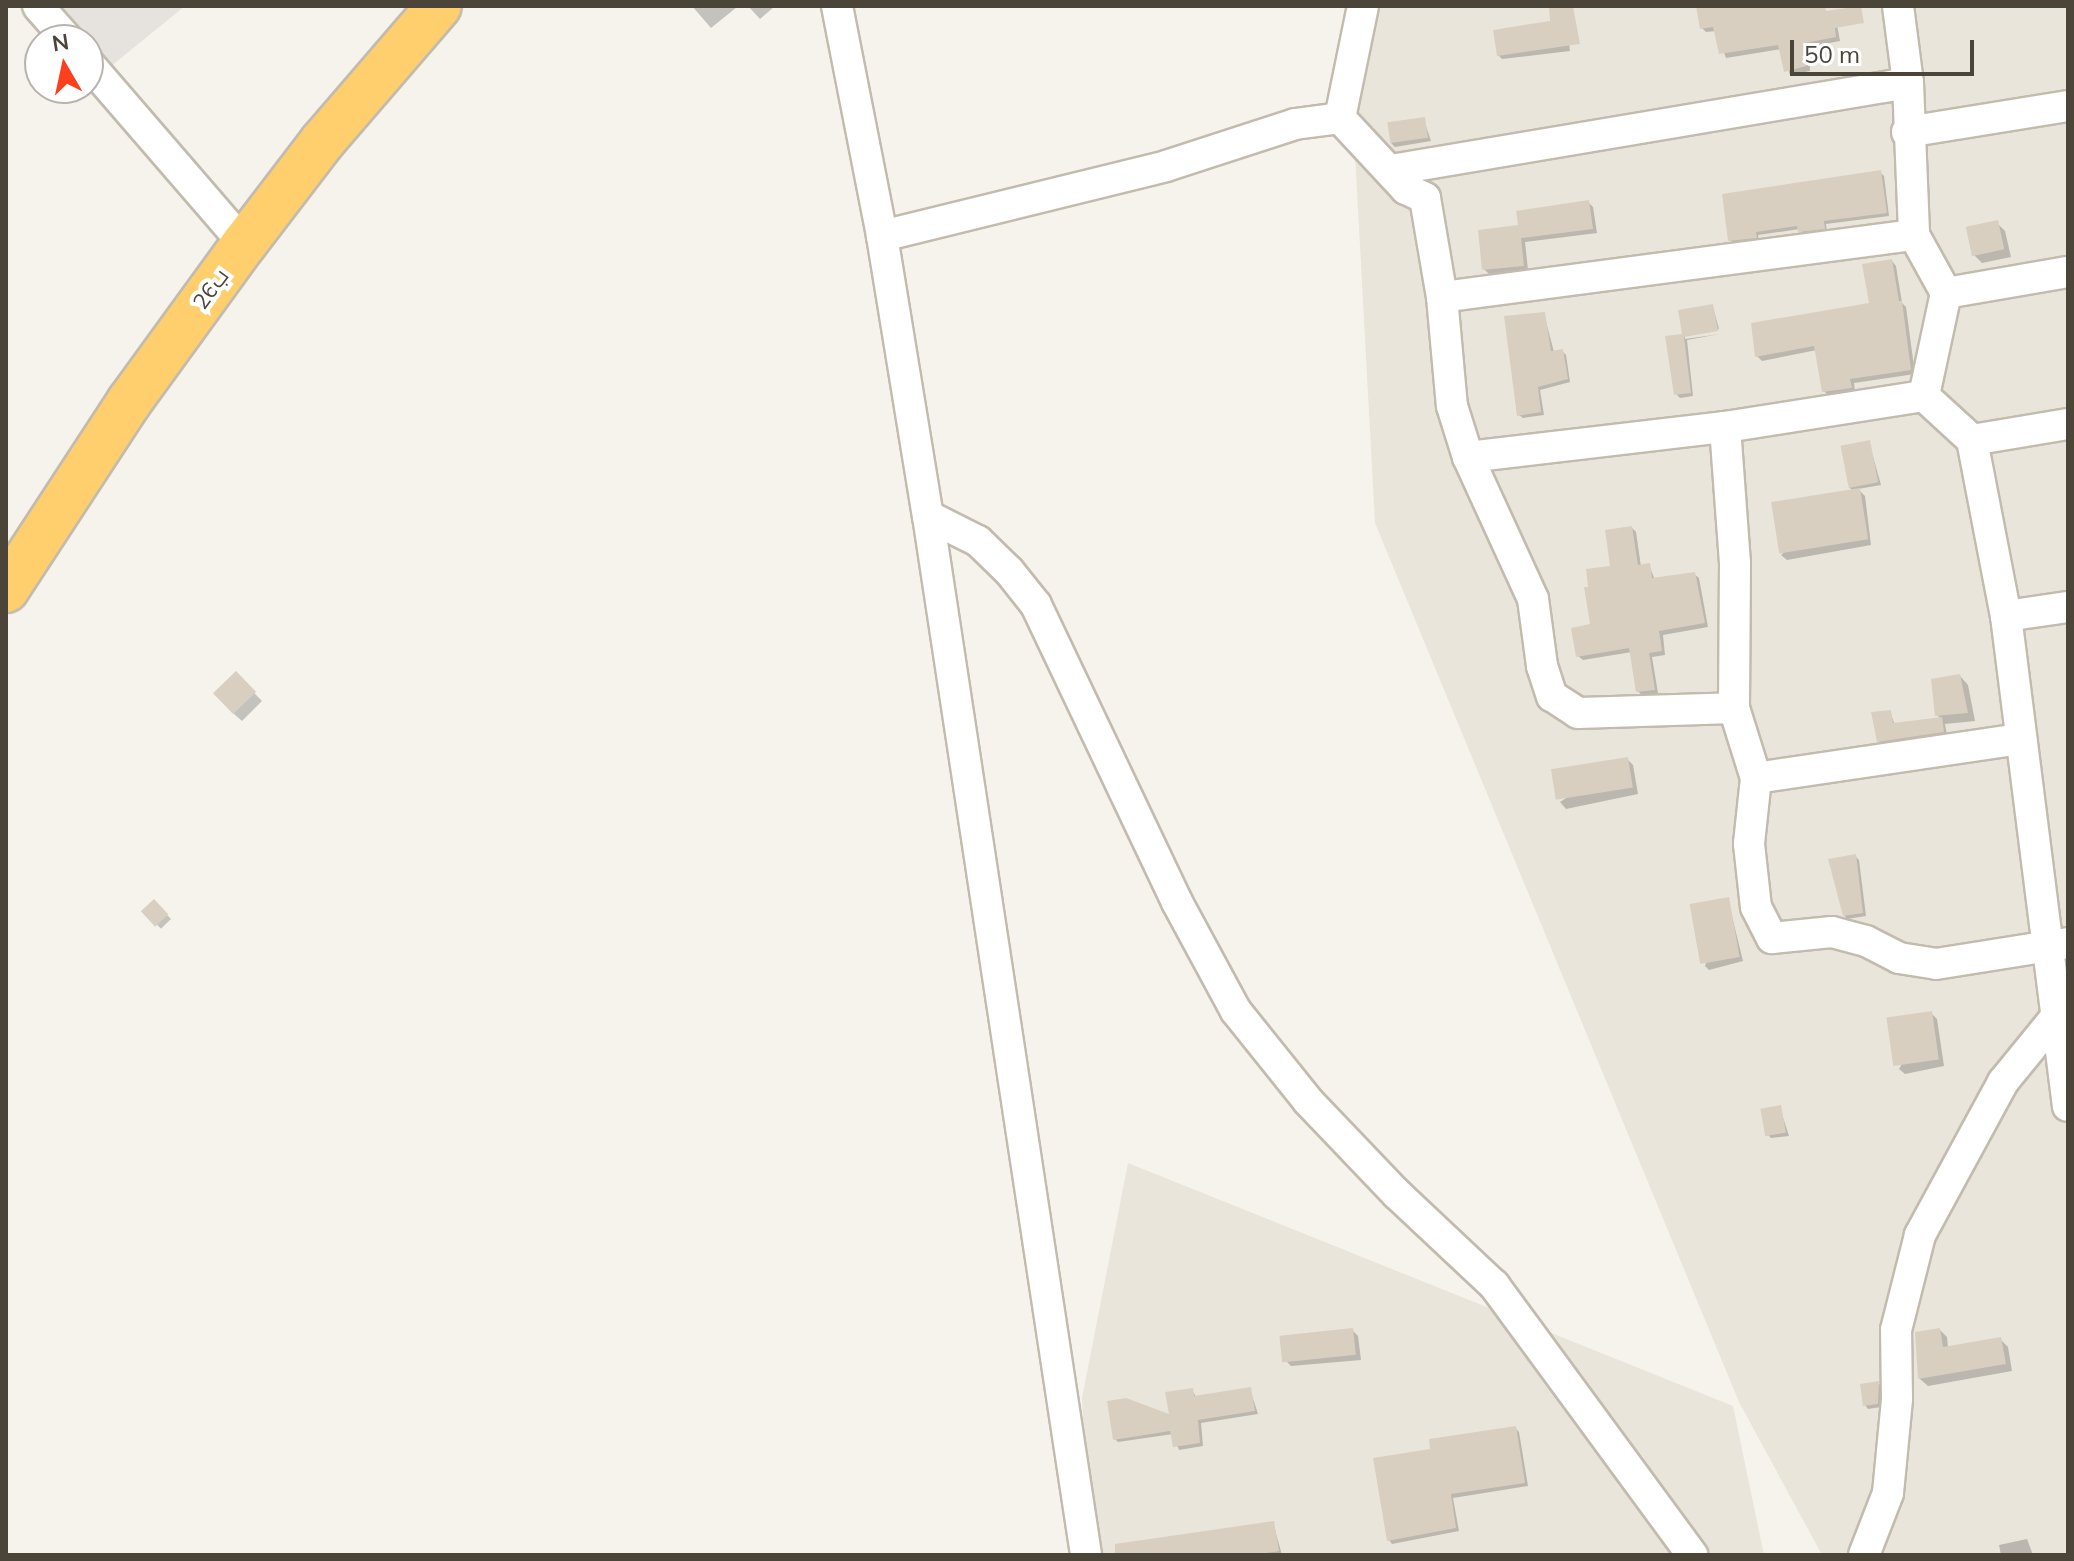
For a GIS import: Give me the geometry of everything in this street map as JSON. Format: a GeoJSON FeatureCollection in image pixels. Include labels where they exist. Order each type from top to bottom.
{"type":"FeatureCollection","features":[{"type":"Feature","properties":{"kind":"highway","name":"26ب"},"geometry":{"type":"LineString","coordinates":[[6,590],[129,402],[244,244],[322,142],[439,6]]}},
{"type":"Feature","properties":{"kind":"street"},"geometry":{"type":"LineString","coordinates":[[38,6],[54,24]]}},
{"type":"Feature","properties":{"kind":"street"},"geometry":{"type":"LineString","coordinates":[[837,6],[882,236],[928,516],[1086,1555]]}},
{"type":"Feature","properties":{"kind":"street"},"geometry":{"type":"LineString","coordinates":[[1340,118],[1363,6]]}},
{"type":"Feature","properties":{"kind":"street"},"geometry":{"type":"LineString","coordinates":[[1898,6],[1908,83],[1907,132],[1914,235],[1946,293],[1924,396]]}},
{"type":"Feature","properties":{"kind":"street"},"geometry":{"type":"LineString","coordinates":[[104,82],[244,244]]}},
{"type":"Feature","properties":{"kind":"street"},"geometry":{"type":"LineString","coordinates":[[1391,170],[1908,83]]}},
{"type":"Feature","properties":{"kind":"street"},"geometry":{"type":"LineString","coordinates":[[1907,132],[2068,106]]}},
{"type":"Feature","properties":{"kind":"street"},"geometry":{"type":"LineString","coordinates":[[882,236],[1166,166],[1295,124],[1340,118]]}},
{"type":"Feature","properties":{"kind":"street"},"geometry":{"type":"LineString","coordinates":[[1340,118],[1406,189],[1425,198],[1442,297],[1452,406],[1468,457],[1533,599],[1542,666],[1552,696],[1578,713],[1734,708]]}},
{"type":"Feature","properties":{"kind":"street"},"geometry":{"type":"LineString","coordinates":[[1442,297],[1914,235]]}},
{"type":"Feature","properties":{"kind":"street"},"geometry":{"type":"LineString","coordinates":[[1946,293],[2068,272]]}},
{"type":"Feature","properties":{"kind":"street"},"geometry":{"type":"LineString","coordinates":[[1468,457],[1725,427],[1924,396]]}},
{"type":"Feature","properties":{"kind":"street"},"geometry":{"type":"LineString","coordinates":[[1924,396],[1972,440],[2006,616],[2021,739],[2057,944],[2056,1017],[2068,1106]]}},
{"type":"Feature","properties":{"kind":"street"},"geometry":{"type":"LineString","coordinates":[[1972,440],[2068,424]]}},
{"type":"Feature","properties":{"kind":"street"},"geometry":{"type":"LineString","coordinates":[[1725,427],[1735,563],[1734,708],[1756,778],[1751,859],[1756,907],[1772,938],[1832,932],[1866,941],[1899,958],[1936,964],[2057,944]]}},
{"type":"Feature","properties":{"kind":"street"},"geometry":{"type":"LineString","coordinates":[[928,516],[978,541],[1009,571],[1036,605],[1177,902],[1236,1011],[1308,1101],[1397,1194],[1494,1285],[1692,1555]]}},
{"type":"Feature","properties":{"kind":"street"},"geometry":{"type":"LineString","coordinates":[[2006,616],[2068,607]]}},
{"type":"Feature","properties":{"kind":"street"},"geometry":{"type":"LineString","coordinates":[[1756,778],[2021,739]]}},
{"type":"Feature","properties":{"kind":"street"},"geometry":{"type":"LineString","coordinates":[[1864,1555],[1888,1493],[1897,1399],[1896,1330],[1920,1235],[2003,1082],[2056,1017]]}},
{"type":"Feature","properties":{"kind":"shaded area"},"geometry":{"type":"Polygon","coordinates":[[[58,6],[185,6],[110,67],[104,60],[104,24],[73,24],[58,6]]]}},
{"type":"Feature","properties":{"kind":"shaded area"},"geometry":{"type":"Polygon","coordinates":[[[1347,6],[2068,6],[2068,1555],[1822,1555],[1739,1402],[1375,523],[1347,6]]]}},
{"type":"Feature","properties":{"kind":"shaded area"},"geometry":{"type":"Polygon","coordinates":[[[1128,1163],[1733,1406],[1764,1555],[1090,1555],[1082,1398],[1128,1163]]]}},
{"type":"Feature","properties":{"kind":"building"},"geometry":{"type":"Polygon","coordinates":[[[1549,6],[1573,6],[1580,44],[1497,56],[1493,30],[1550,21],[1549,6]]]}},
{"type":"Feature","properties":{"kind":"building"},"geometry":{"type":"Polygon","coordinates":[[[1696,6],[1825,6],[1826,11],[1861,6],[1864,23],[1835,28],[1836,37],[1805,43],[1806,66],[1784,72],[1778,45],[1719,54],[1713,27],[1700,29],[1696,6]]]}},
{"type":"Feature","properties":{"kind":"building"},"geometry":{"type":"Polygon","coordinates":[[[1425,117],[1428,138],[1390,143],[1387,122],[1425,117]]]}},
{"type":"Feature","properties":{"kind":"building"},"geometry":{"type":"Polygon","coordinates":[[[1881,170],[1887,213],[1824,221],[1825,229],[1798,232],[1797,226],[1756,232],[1757,238],[1728,241],[1722,194],[1881,170]]]}},
{"type":"Feature","properties":{"kind":"building"},"geometry":{"type":"Polygon","coordinates":[[[1589,200],[1593,229],[1521,238],[1524,266],[1482,270],[1478,230],[1518,225],[1516,211],[1589,200]]]}},
{"type":"Feature","properties":{"kind":"building"},"geometry":{"type":"Polygon","coordinates":[[[1998,220],[2004,249],[1972,256],[1966,227],[1998,220]]]}},
{"type":"Feature","properties":{"kind":"building"},"geometry":{"type":"Polygon","coordinates":[[[1892,259],[1899,301],[1902,301],[1911,370],[1850,379],[1852,388],[1822,392],[1814,346],[1755,357],[1751,323],[1869,303],[1862,264],[1892,259]]]}},
{"type":"Feature","properties":{"kind":"building"},"geometry":{"type":"Polygon","coordinates":[[[1713,304],[1718,331],[1684,337],[1691,393],[1674,395],[1665,336],[1682,334],[1678,310],[1713,304]]]}},
{"type":"Feature","properties":{"kind":"building"},"geometry":{"type":"Polygon","coordinates":[[[1545,312],[1551,351],[1563,349],[1568,379],[1538,387],[1541,412],[1517,416],[1504,316],[1545,312]]]}},
{"type":"Feature","properties":{"kind":"building"},"geometry":{"type":"Polygon","coordinates":[[[1870,440],[1878,482],[1849,488],[1841,446],[1870,440]]]}},
{"type":"Feature","properties":{"kind":"building"},"geometry":{"type":"Polygon","coordinates":[[[1860,488],[1868,539],[1779,553],[1771,502],[1860,488]]]}},
{"type":"Feature","properties":{"kind":"building"},"geometry":{"type":"Polygon","coordinates":[[[1632,526],[1638,565],[1650,563],[1652,578],[1695,572],[1705,623],[1659,631],[1662,651],[1649,653],[1655,690],[1636,692],[1629,648],[1576,657],[1571,628],[1590,624],[1584,587],[1588,587],[1586,569],[1610,566],[1605,530],[1632,526]]]}},
{"type":"Feature","properties":{"kind":"building"},"geometry":{"type":"Polygon","coordinates":[[[236,671],[256,692],[233,714],[213,693],[236,671]]]}},
{"type":"Feature","properties":{"kind":"building"},"geometry":{"type":"Polygon","coordinates":[[[1960,674],[1968,713],[1935,716],[1931,679],[1960,674]]]}},
{"type":"Feature","properties":{"kind":"building"},"geometry":{"type":"Polygon","coordinates":[[[1891,710],[1893,723],[1942,717],[1944,732],[1877,742],[1871,712],[1891,710]]]}},
{"type":"Feature","properties":{"kind":"building"},"geometry":{"type":"Polygon","coordinates":[[[1628,757],[1633,788],[1556,800],[1551,769],[1628,757]]]}},
{"type":"Feature","properties":{"kind":"building"},"geometry":{"type":"Polygon","coordinates":[[[1856,854],[1863,913],[1843,916],[1828,859],[1856,854]]]}},
{"type":"Feature","properties":{"kind":"building"},"geometry":{"type":"Polygon","coordinates":[[[1729,897],[1740,957],[1700,964],[1690,904],[1729,897]]]}},
{"type":"Feature","properties":{"kind":"building"},"geometry":{"type":"Polygon","coordinates":[[[154,899],[168,914],[155,927],[141,911],[154,899]]]}},
{"type":"Feature","properties":{"kind":"building"},"geometry":{"type":"Polygon","coordinates":[[[1932,1011],[1939,1060],[1893,1066],[1886,1017],[1932,1011]]]}},
{"type":"Feature","properties":{"kind":"building"},"geometry":{"type":"Polygon","coordinates":[[[1781,1105],[1786,1133],[1765,1136],[1760,1109],[1781,1105]]]}},
{"type":"Feature","properties":{"kind":"building"},"geometry":{"type":"Polygon","coordinates":[[[1353,1328],[1356,1355],[1282,1363],[1279,1336],[1353,1328]]]}},
{"type":"Feature","properties":{"kind":"building"},"geometry":{"type":"Polygon","coordinates":[[[1940,1328],[1943,1347],[2001,1337],[2006,1364],[1918,1379],[1915,1332],[1940,1328]]]}},
{"type":"Feature","properties":{"kind":"building"},"geometry":{"type":"Polygon","coordinates":[[[1879,1381],[1878,1404],[1863,1406],[1860,1384],[1879,1381]]]}},
{"type":"Feature","properties":{"kind":"building"},"geometry":{"type":"Polygon","coordinates":[[[1251,1387],[1255,1411],[1198,1420],[1200,1443],[1173,1447],[1170,1431],[1113,1440],[1107,1401],[1126,1398],[1169,1414],[1165,1392],[1193,1388],[1194,1396],[1251,1387]]]}},
{"type":"Feature","properties":{"kind":"building"},"geometry":{"type":"Polygon","coordinates":[[[1516,1426],[1525,1483],[1451,1494],[1456,1528],[1387,1541],[1373,1458],[1430,1449],[1429,1439],[1516,1426]]]}},
{"type":"Feature","properties":{"kind":"building"},"geometry":{"type":"Polygon","coordinates":[[[1274,1521],[1279,1551],[1254,1555],[1115,1555],[1115,1544],[1274,1521]]]}}]}
